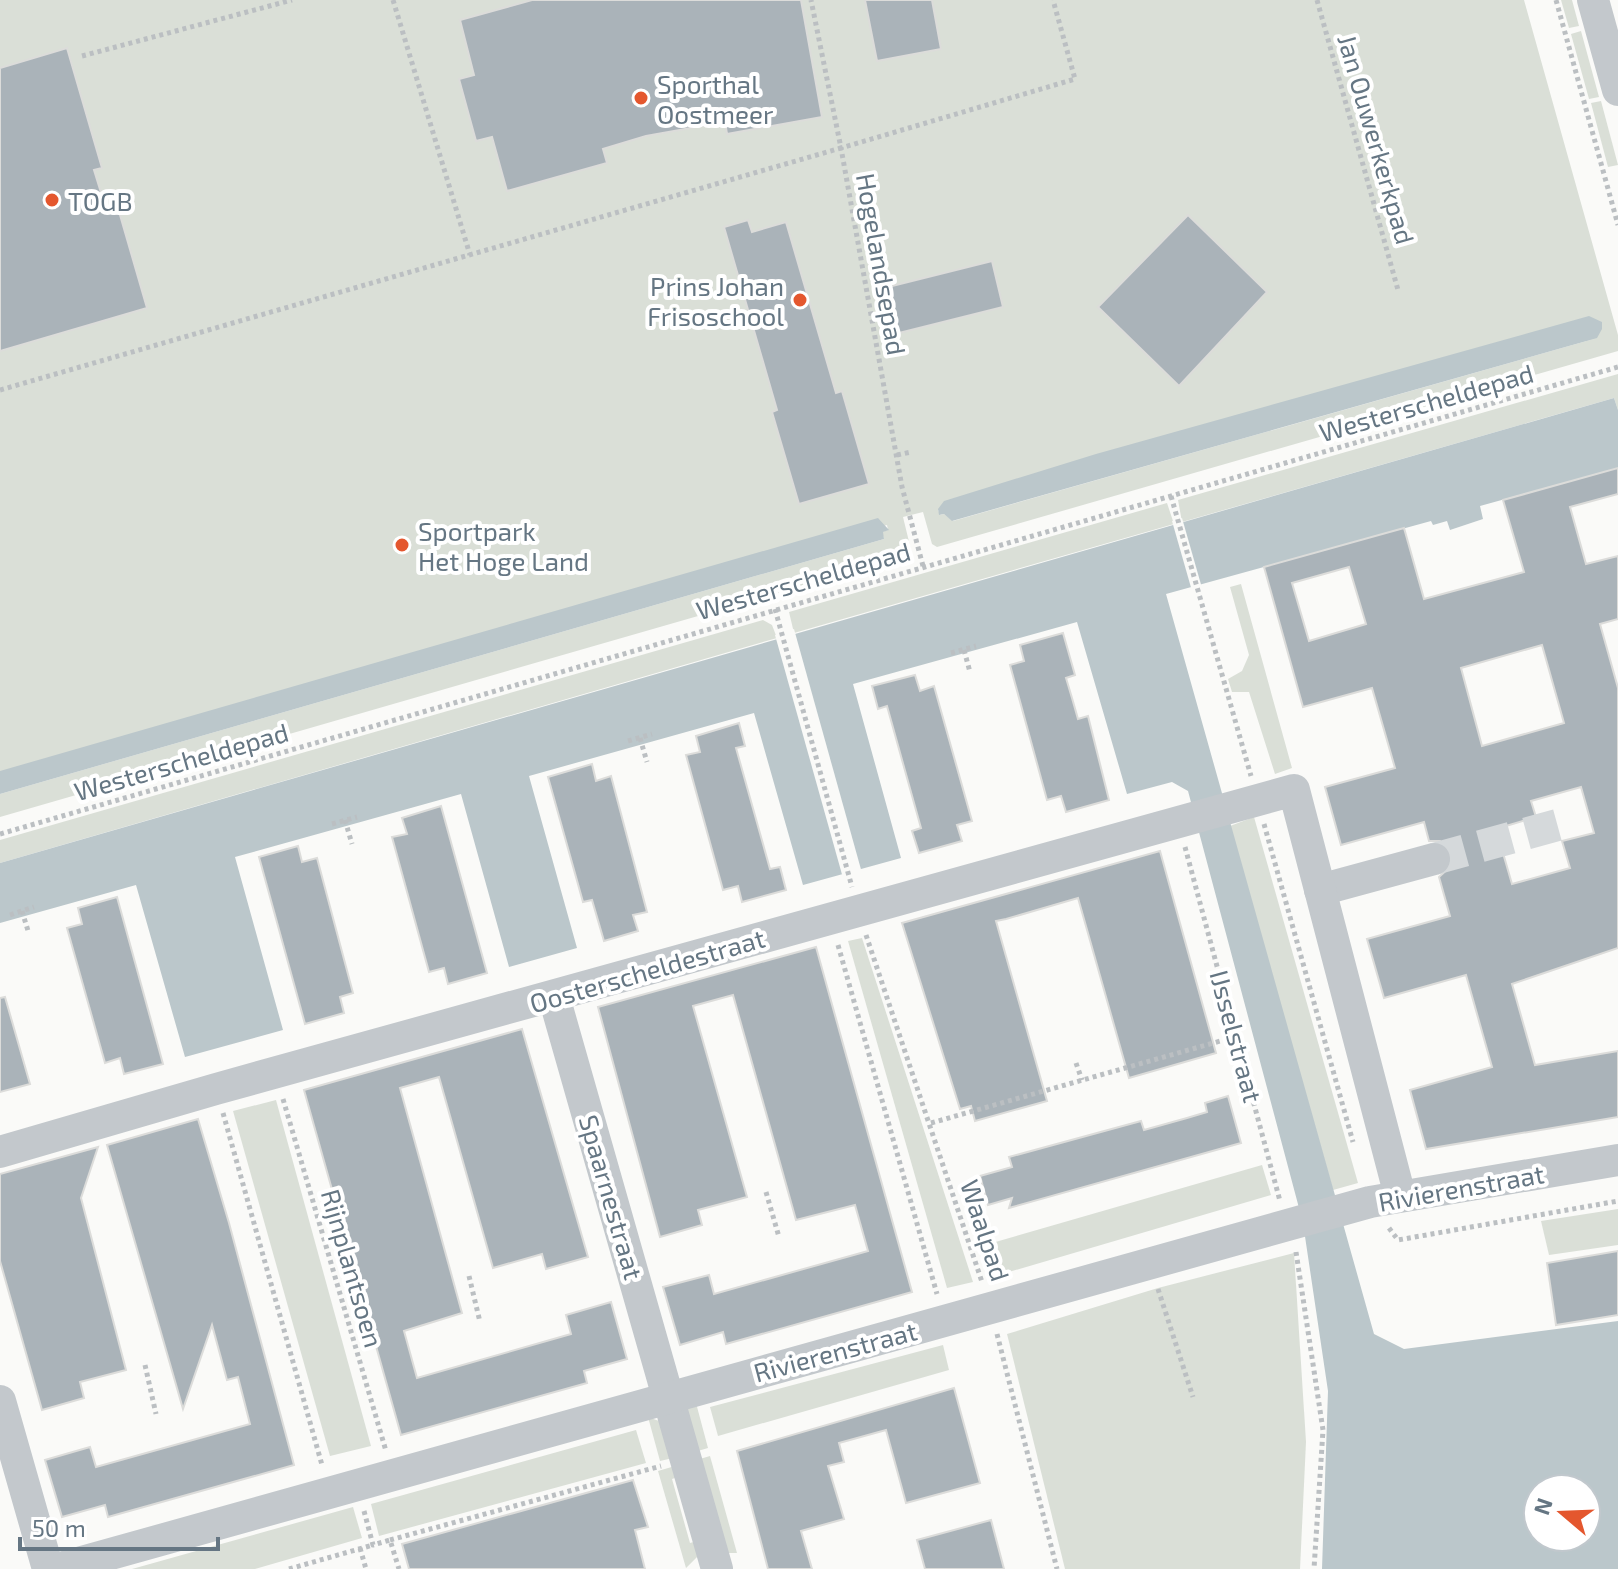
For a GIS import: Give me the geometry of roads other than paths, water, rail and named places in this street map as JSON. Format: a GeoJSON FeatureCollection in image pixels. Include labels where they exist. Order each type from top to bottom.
{"type":"FeatureCollection","features":[{"type":"Feature","properties":{"kind":"street"},"geometry":{"type":"LineString","coordinates":[[1593,0],[1618,90]]}},
{"type":"Feature","properties":{"kind":"street","name":"Oosterscheldestraat"},"geometry":{"type":"LineString","coordinates":[[0,1152],[216,1089],[554,997],[846,903],[1178,823],[1294,790],[1320,890]]}},
{"type":"Feature","properties":{"kind":"street"},"geometry":{"type":"LineString","coordinates":[[1400,1196],[1320,890],[1434,859]]}},
{"type":"Feature","properties":{"kind":"street","name":"Spaarnestraat"},"geometry":{"type":"LineString","coordinates":[[554,997],[717,1569]]}},
{"type":"Feature","properties":{"kind":"street","name":"Rivierenstraat"},"geometry":{"type":"LineString","coordinates":[[57,1569],[990,1308],[1295,1233],[1339,1211],[1400,1196],[1618,1160]]}},
{"type":"Feature","properties":{"kind":"street"},"geometry":{"type":"LineString","coordinates":[[0,1401],[48,1569]]}},
{"type":"Feature","properties":{"kind":"tunnel"},"geometry":{"type":"LineString","coordinates":[[1434,859],[1572,821]]}},
{"type":"Feature","properties":{"kind":"place","name":"Sporthal Oostmeer"},"geometry":{"type":"Point","coordinates":[641,98]}},
{"type":"Feature","properties":{"kind":"place","name":"TOGB"},"geometry":{"type":"Point","coordinates":[52,200]}},
{"type":"Feature","properties":{"kind":"place","name":"Prins Johan Frisoschool"},"geometry":{"type":"Point","coordinates":[800,300]}},
{"type":"Feature","properties":{"kind":"place","name":"Sportpark Het Hoge Land"},"geometry":{"type":"Point","coordinates":[402,545]}}]}
